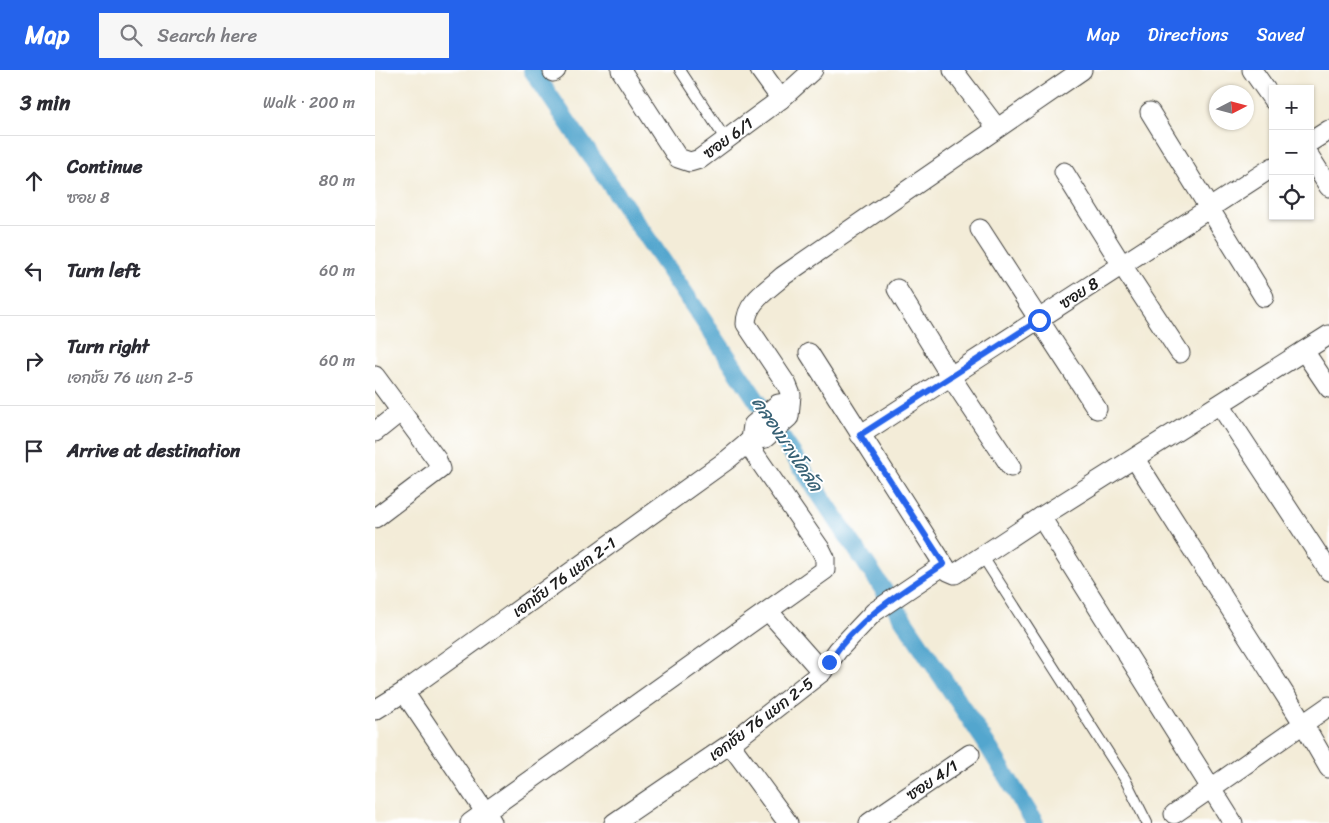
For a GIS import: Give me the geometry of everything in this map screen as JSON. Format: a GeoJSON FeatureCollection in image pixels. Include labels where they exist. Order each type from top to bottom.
{"type":"FeatureCollection","features":[{"type":"Feature","properties":{"kind":"street","name":"ซอย 6/1"},"geometry":{"type":"LineString","coordinates":[[621,70],[678,158],[683,162],[700,159],[781,99],[813,70]]}},
{"type":"Feature","properties":{"kind":"street"},"geometry":{"type":"LineString","coordinates":[[760,70],[781,99]]}},
{"type":"Feature","properties":{"kind":"street"},"geometry":{"type":"LineString","coordinates":[[953,70],[997,128],[1082,70]]}},
{"type":"Feature","properties":{"kind":"street"},"geometry":{"type":"LineString","coordinates":[[1253,70],[1269,94]]}},
{"type":"Feature","properties":{"kind":"street"},"geometry":{"type":"LineString","coordinates":[[1150,112],[1264,297]]}},
{"type":"Feature","properties":{"kind":"street","name":"เอกชัย 76 แยก 2-1"},"geometry":{"type":"LineString","coordinates":[[375,710],[404,692],[754,436],[786,407],[787,385],[747,324],[746,315],[750,307],[783,276],[997,128]]}},
{"type":"Feature","properties":{"kind":"street"},"geometry":{"type":"LineString","coordinates":[[1314,139],[1329,130]]}},
{"type":"Feature","properties":{"kind":"street"},"geometry":{"type":"LineString","coordinates":[[1314,163],[1329,187]]}},
{"type":"Feature","properties":{"kind":"street","name":"ซอย 8"},"geometry":{"type":"LineString","coordinates":[[860,435],[1269,170]]}},
{"type":"Feature","properties":{"kind":"street"},"geometry":{"type":"LineString","coordinates":[[1064,172],[1180,353]]}},
{"type":"Feature","properties":{"kind":"street"},"geometry":{"type":"LineString","coordinates":[[980,229],[1097,409]]}},
{"type":"Feature","properties":{"kind":"street"},"geometry":{"type":"LineString","coordinates":[[897,289],[951,377],[1011,467]]}},
{"type":"Feature","properties":{"kind":"street"},"geometry":{"type":"LineString","coordinates":[[809,353],[944,564],[949,571],[959,573],[1041,517],[1220,406],[1329,335]]}},
{"type":"Feature","properties":{"kind":"street"},"geometry":{"type":"LineString","coordinates":[[1305,351],[1329,388]]}},
{"type":"Feature","properties":{"kind":"street"},"geometry":{"type":"LineString","coordinates":[[375,376],[437,460],[440,469],[375,518]]}},
{"type":"Feature","properties":{"kind":"street"},"geometry":{"type":"LineString","coordinates":[[1220,406],[1329,571]]}},
{"type":"Feature","properties":{"kind":"street"},"geometry":{"type":"LineString","coordinates":[[375,432],[400,412]]}},
{"type":"Feature","properties":{"kind":"street"},"geometry":{"type":"LineString","coordinates":[[404,692],[483,820],[769,612],[825,570],[825,558],[754,436]]}},
{"type":"Feature","properties":{"kind":"street"},"geometry":{"type":"LineString","coordinates":[[1135,459],[1303,723],[1329,768]]}},
{"type":"Feature","properties":{"kind":"street"},"geometry":{"type":"LineString","coordinates":[[1041,517],[1212,786],[1233,823]]}},
{"type":"Feature","properties":{"kind":"street","name":"เอกชัย 76 แยก 2-5"},"geometry":{"type":"LineString","coordinates":[[614,823],[730,744],[822,672],[838,650],[874,612],[944,564]]}},
{"type":"Feature","properties":{"kind":"street"},"geometry":{"type":"LineString","coordinates":[[769,612],[822,672]]}},
{"type":"Feature","properties":{"kind":"street"},"geometry":{"type":"LineString","coordinates":[[1174,814],[1329,706]]}},
{"type":"Feature","properties":{"kind":"street"},"geometry":{"type":"LineString","coordinates":[[730,744],[788,823]]}},
{"type":"Feature","properties":{"kind":"street","name":"ซอย 4/1"},"geometry":{"type":"LineString","coordinates":[[869,823],[970,754]]}},
{"type":"Feature","properties":{"kind":"lane"},"geometry":{"type":"LineString","coordinates":[[680,70],[726,140]]}},
{"type":"Feature","properties":{"kind":"lane"},"geometry":{"type":"LineString","coordinates":[[983,557],[1125,779],[1147,823]]}},
{"type":"Feature","properties":{"kind":"waterway","name":"คลองบางโคลัด"},"geometry":{"type":"LineString","coordinates":[[532,70],[697,311],[986,743],[1035,823]]}},
{"type":"Feature","properties":{"kind":"route"},"geometry":{"type":"LineString","coordinates":[[829,662],[852,633],[874,612],[944,564],[860,435],[1039,320]]}}]}
